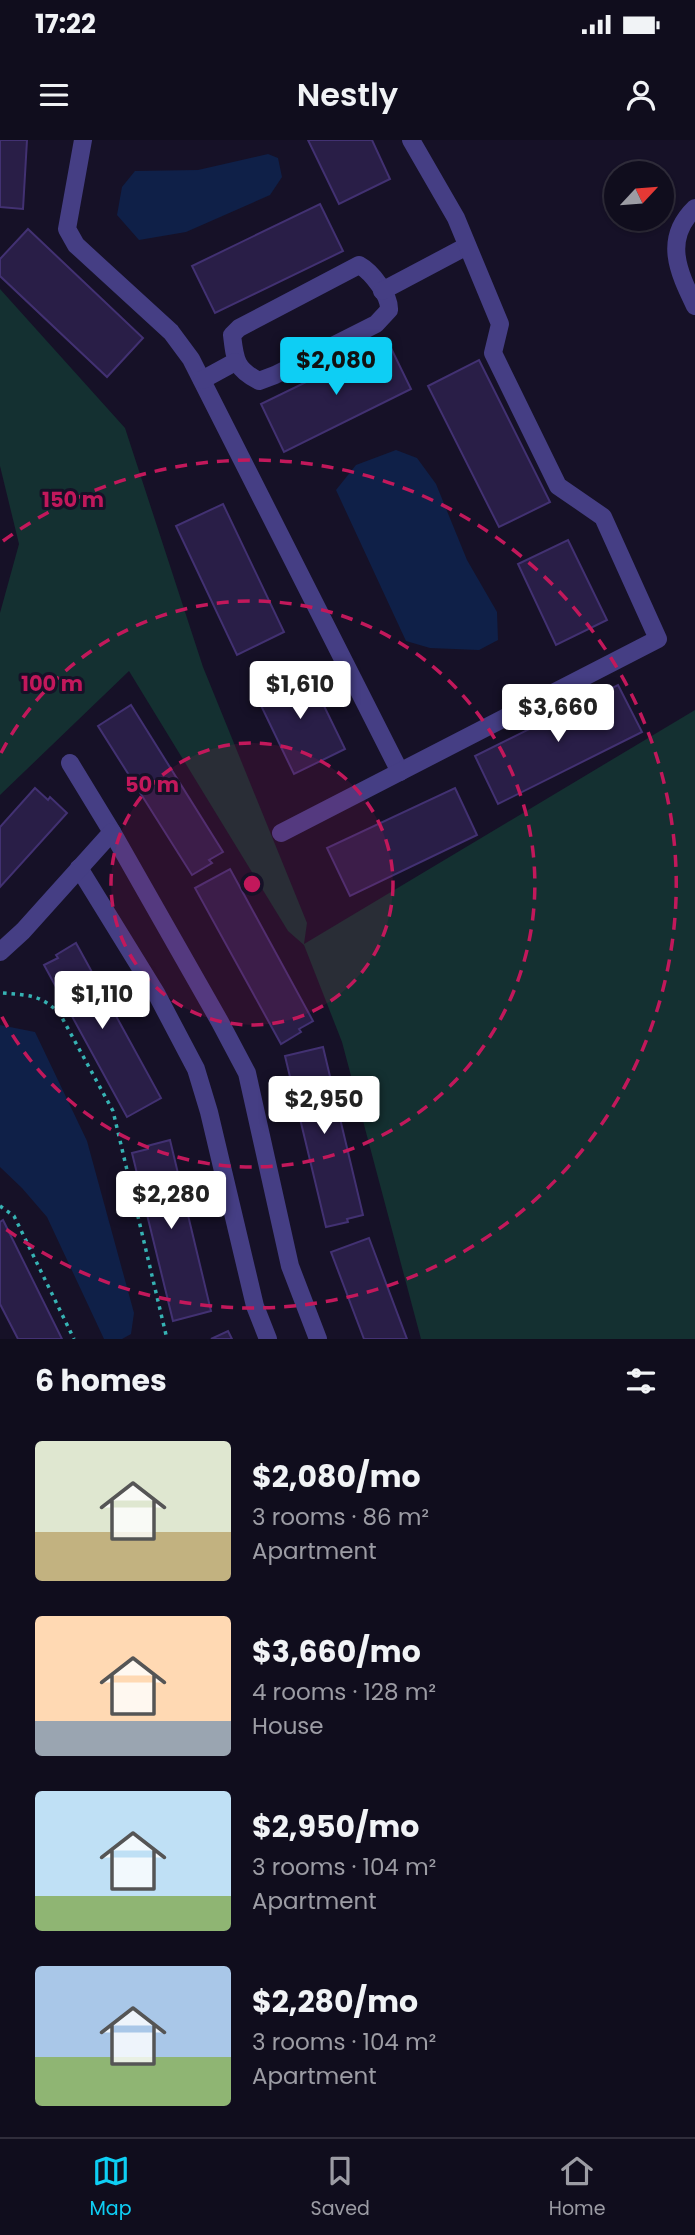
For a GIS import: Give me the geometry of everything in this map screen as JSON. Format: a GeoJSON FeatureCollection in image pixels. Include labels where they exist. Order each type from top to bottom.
{"type":"FeatureCollection","features":[{"type":"Feature","properties":{"kind":"street"},"geometry":{"type":"LineString","coordinates":[[83,140],[67,229],[76,245],[171,332],[191,359],[400,772]]}},
{"type":"Feature","properties":{"kind":"street"},"geometry":{"type":"LineString","coordinates":[[281,833],[658,639],[603,517],[558,486],[493,353],[500,324],[456,218],[411,140]]}},
{"type":"Feature","properties":{"kind":"street"},"geometry":{"type":"LineString","coordinates":[[695,208],[678,230],[676,244],[679,270],[695,306]]}},
{"type":"Feature","properties":{"kind":"street"},"geometry":{"type":"LineString","coordinates":[[382,290],[467,246]]}},
{"type":"Feature","properties":{"kind":"street"},"geometry":{"type":"LineString","coordinates":[[359,265],[366,269],[390,303],[390,310],[376,324],[275,375],[259,381],[248,376],[235,362],[232,335],[239,328],[359,265]]}},
{"type":"Feature","properties":{"kind":"street"},"geometry":{"type":"LineString","coordinates":[[202,380],[235,362]]}},
{"type":"Feature","properties":{"kind":"street"},"geometry":{"type":"LineString","coordinates":[[70,763],[220,1021],[247,1073],[290,1266],[318,1339]]}},
{"type":"Feature","properties":{"kind":"street"},"geometry":{"type":"LineString","coordinates":[[0,952],[23,931],[112,832]]}},
{"type":"Feature","properties":{"kind":"street"},"geometry":{"type":"LineString","coordinates":[[79,868],[156,993],[196,1069],[209,1112],[255,1306],[268,1339]]}},
{"type":"Feature","properties":{"kind":"path"},"geometry":{"type":"LineString","coordinates":[[3,993],[40,998],[60,1014],[113,1111],[167,1339]]}},
{"type":"Feature","properties":{"kind":"path"},"geometry":{"type":"LineString","coordinates":[[0,1206],[14,1216],[75,1339]]}},
{"type":"Feature","properties":{"kind":"green space"},"geometry":{"type":"Polygon","coordinates":[[[0,289],[125,428],[203,667],[307,923],[304,944],[695,710],[695,1339],[421,1339],[342,1042],[304,945],[288,931],[129,671],[0,795],[0,613],[19,544],[0,466],[0,289]]]}},
{"type":"Feature","properties":{"kind":"water"},"geometry":{"type":"Polygon","coordinates":[[[268,154],[278,158],[282,177],[270,195],[186,232],[139,240],[117,215],[122,187],[135,171],[198,170],[268,154]]]}},
{"type":"Feature","properties":{"kind":"water"},"geometry":{"type":"Polygon","coordinates":[[[396,450],[417,458],[436,484],[467,560],[497,612],[498,640],[479,650],[430,648],[406,641],[336,490],[356,465],[396,450]]]}},
{"type":"Feature","properties":{"kind":"water"},"geometry":{"type":"Polygon","coordinates":[[[0,1025],[35,1032],[87,1141],[134,1313],[131,1334],[122,1339],[104,1339],[47,1217],[0,1167],[0,1025]]]}},
{"type":"Feature","properties":{"kind":"building"},"geometry":{"type":"Polygon","coordinates":[[[0,140],[27,140],[23,209],[0,207],[0,140]]]}},
{"type":"Feature","properties":{"kind":"building"},"geometry":{"type":"Polygon","coordinates":[[[308,140],[372,140],[390,179],[339,204],[308,140]]]}},
{"type":"Feature","properties":{"kind":"building"},"geometry":{"type":"Polygon","coordinates":[[[320,204],[343,251],[215,313],[192,266],[320,204]]]}},
{"type":"Feature","properties":{"kind":"building"},"geometry":{"type":"Polygon","coordinates":[[[28,229],[143,338],[107,377],[0,276],[0,259],[28,229]]]}},
{"type":"Feature","properties":{"kind":"building"},"geometry":{"type":"Polygon","coordinates":[[[388,342],[411,389],[284,452],[261,404],[388,342]]]}},
{"type":"Feature","properties":{"kind":"building"},"geometry":{"type":"Polygon","coordinates":[[[479,360],[550,502],[499,527],[428,386],[479,360]]]}},
{"type":"Feature","properties":{"kind":"building"},"geometry":{"type":"Polygon","coordinates":[[[223,504],[284,632],[237,655],[176,526],[223,504]]]}},
{"type":"Feature","properties":{"kind":"building"},"geometry":{"type":"Polygon","coordinates":[[[568,540],[607,620],[556,645],[518,564],[568,540]]]}},
{"type":"Feature","properties":{"kind":"building"},"geometry":{"type":"Polygon","coordinates":[[[306,669],[345,749],[294,774],[255,693],[306,669]]]}},
{"type":"Feature","properties":{"kind":"building"},"geometry":{"type":"Polygon","coordinates":[[[618,685],[642,732],[498,804],[475,756],[618,685]]]}},
{"type":"Feature","properties":{"kind":"building"},"geometry":{"type":"Polygon","coordinates":[[[131,705],[223,852],[209,860],[212,863],[192,875],[98,726],[131,705]]]}},
{"type":"Feature","properties":{"kind":"building"},"geometry":{"type":"Polygon","coordinates":[[[35,788],[48,800],[50,797],[67,813],[0,887],[0,827],[35,788]]]}},
{"type":"Feature","properties":{"kind":"building"},"geometry":{"type":"Polygon","coordinates":[[[455,788],[477,835],[350,896],[327,848],[455,788]]]}},
{"type":"Feature","properties":{"kind":"building"},"geometry":{"type":"Polygon","coordinates":[[[230,869],[313,1021],[281,1044],[195,888],[230,869]]]}},
{"type":"Feature","properties":{"kind":"building"},"geometry":{"type":"Polygon","coordinates":[[[76,943],[161,1098],[127,1117],[44,965],[58,958],[56,955],[76,943]]]}},
{"type":"Feature","properties":{"kind":"building"},"geometry":{"type":"Polygon","coordinates":[[[323,1047],[363,1215],[326,1227],[285,1056],[323,1047]]]}},
{"type":"Feature","properties":{"kind":"building"},"geometry":{"type":"Polygon","coordinates":[[[170,1140],[211,1311],[173,1321],[132,1153],[170,1140]]]}},
{"type":"Feature","properties":{"kind":"building"},"geometry":{"type":"Polygon","coordinates":[[[3,1220],[62,1339],[18,1339],[0,1304],[0,1222],[3,1220]]]}},
{"type":"Feature","properties":{"kind":"building"},"geometry":{"type":"Polygon","coordinates":[[[369,1238],[407,1339],[364,1339],[331,1252],[369,1238]]]}},
{"type":"Feature","properties":{"kind":"building"},"geometry":{"type":"Polygon","coordinates":[[[228,1331],[232,1339],[211,1339],[228,1331]]]}}]}
